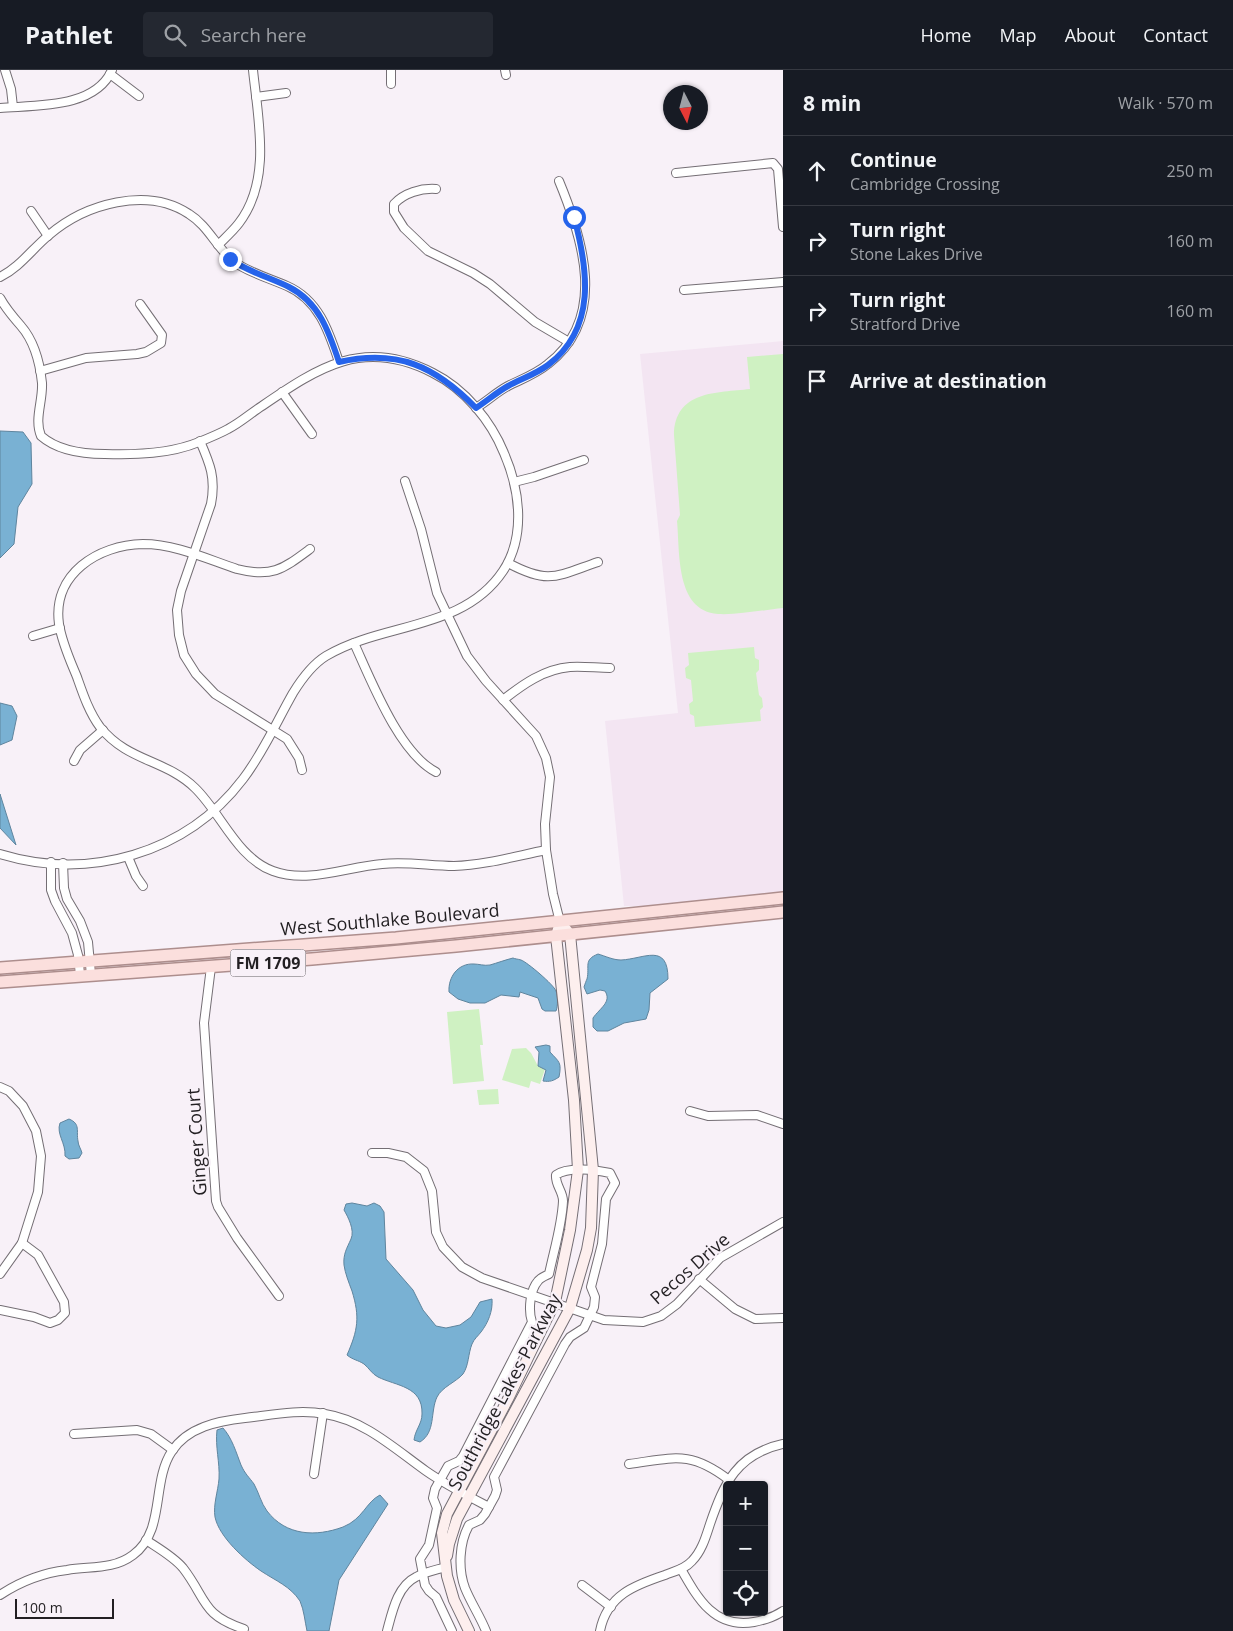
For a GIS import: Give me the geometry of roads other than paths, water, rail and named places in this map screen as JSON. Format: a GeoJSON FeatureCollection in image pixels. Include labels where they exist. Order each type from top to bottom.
{"type":"FeatureCollection","features":[{"type":"Feature","properties":{"kind":"main road","name":"West Southlake Boulevard"},"geometry":{"type":"LineString","coordinates":[[0,968],[396,938],[783,898]]}},
{"type":"Feature","properties":{"kind":"main road","name":"West Southlake Boulevard"},"geometry":{"type":"LineString","coordinates":[[0,982],[312,960],[783,912]]}},
{"type":"Feature","properties":{"kind":"street"},"geometry":{"type":"LineString","coordinates":[[5,70],[11,89],[13,107]]}},
{"type":"Feature","properties":{"kind":"street"},"geometry":{"type":"LineString","coordinates":[[218,245],[239,224],[244,216],[254,194],[260,172],[253,70]]}},
{"type":"Feature","properties":{"kind":"street"},"geometry":{"type":"LineString","coordinates":[[391,70],[391,84]]}},
{"type":"Feature","properties":{"kind":"street"},"geometry":{"type":"LineString","coordinates":[[0,108],[66,102],[86,95],[96,88],[111,72],[140,96]]}},
{"type":"Feature","properties":{"kind":"street"},"geometry":{"type":"LineString","coordinates":[[256,97],[286,93]]}},
{"type":"Feature","properties":{"kind":"street"},"geometry":{"type":"LineString","coordinates":[[676,172],[773,163],[778,169],[783,227]]}},
{"type":"Feature","properties":{"kind":"street"},"geometry":{"type":"LineString","coordinates":[[476,408],[507,386],[528,377],[548,365],[559,355],[577,329],[584,306],[585,276],[582,248],[576,224],[560,181]]}},
{"type":"Feature","properties":{"kind":"street"},"geometry":{"type":"LineString","coordinates":[[436,189],[419,190],[394,204],[394,212],[404,228],[428,251],[473,273],[490,284],[535,322],[569,342]]}},
{"type":"Feature","properties":{"kind":"street"},"geometry":{"type":"LineString","coordinates":[[0,276],[21,262],[65,222],[80,214],[115,203],[129,201],[168,204],[188,212],[198,219],[225,254],[237,264],[253,273],[290,288],[308,300],[324,320],[339,362]]}},
{"type":"Feature","properties":{"kind":"street"},"geometry":{"type":"LineString","coordinates":[[31,211],[48,236]]}},
{"type":"Feature","properties":{"kind":"street"},"geometry":{"type":"LineString","coordinates":[[684,290],[783,282]]}},
{"type":"Feature","properties":{"kind":"street"},"geometry":{"type":"LineString","coordinates":[[0,298],[4,307],[22,327],[36,354],[42,385],[38,431],[44,440],[63,448],[87,454],[118,455],[171,450],[200,441],[229,428],[306,376],[339,362],[377,357],[412,363],[446,381],[476,408],[503,449],[514,482],[519,520],[508,562],[480,597],[447,615],[354,643],[327,655],[319,661],[300,682],[244,778],[214,810],[174,838],[159,846],[111,862],[62,863],[23,859],[0,854]]}},
{"type":"Feature","properties":{"kind":"street"},"geometry":{"type":"LineString","coordinates":[[40,371],[86,358],[146,352],[161,343],[162,335],[140,304]]}},
{"type":"Feature","properties":{"kind":"street"},"geometry":{"type":"LineString","coordinates":[[282,392],[312,434]]}},
{"type":"Feature","properties":{"kind":"street"},"geometry":{"type":"LineString","coordinates":[[200,441],[213,478],[214,490],[181,591],[177,610],[179,634],[184,654],[196,674],[215,694],[291,744],[302,770]]}},
{"type":"Feature","properties":{"kind":"street"},"geometry":{"type":"LineString","coordinates":[[514,482],[584,460]]}},
{"type":"Feature","properties":{"kind":"street"},"geometry":{"type":"LineString","coordinates":[[405,481],[421,529],[438,593],[467,656],[536,736],[546,758],[550,777],[545,824],[546,850],[553,894],[560,922],[570,934]]}},
{"type":"Feature","properties":{"kind":"street"},"geometry":{"type":"LineString","coordinates":[[310,549],[284,568],[266,573],[237,569],[172,547],[143,544],[102,552],[94,556],[73,574],[64,589],[60,605],[60,628],[67,653],[87,704],[103,730],[127,752],[179,774],[201,794],[232,836],[252,858],[261,866],[273,872],[294,876],[382,864],[457,866],[546,850]]}},
{"type":"Feature","properties":{"kind":"street"},"geometry":{"type":"LineString","coordinates":[[508,562],[527,573],[547,577],[598,562]]}},
{"type":"Feature","properties":{"kind":"street"},"geometry":{"type":"LineString","coordinates":[[33,636],[60,628]]}},
{"type":"Feature","properties":{"kind":"street"},"geometry":{"type":"LineString","coordinates":[[354,643],[386,712],[398,733],[420,762],[436,772]]}},
{"type":"Feature","properties":{"kind":"street"},"geometry":{"type":"LineString","coordinates":[[503,700],[520,686],[549,671],[570,667],[610,668]]}},
{"type":"Feature","properties":{"kind":"street"},"geometry":{"type":"LineString","coordinates":[[74,761],[80,750],[103,730]]}},
{"type":"Feature","properties":{"kind":"street"},"geometry":{"type":"LineString","coordinates":[[128,857],[136,876],[143,886]]}},
{"type":"Feature","properties":{"kind":"street"},"geometry":{"type":"LineString","coordinates":[[51,862],[53,895],[85,962]]}},
{"type":"Feature","properties":{"kind":"street"},"geometry":{"type":"LineString","coordinates":[[62,863],[67,899],[85,931],[88,942],[85,975]]}},
{"type":"Feature","properties":{"kind":"street","name":"Southridge Lakes Parkway"},"geometry":{"type":"LineString","coordinates":[[469,1631],[454,1600],[446,1567],[442,1533],[446,1514],[508,1399],[555,1302],[573,1217],[578,1170],[574,1100],[556,936],[560,922]]}},
{"type":"Feature","properties":{"kind":"street","name":"Southridge Lakes Parkway"},"geometry":{"type":"LineString","coordinates":[[446,1567],[449,1544],[457,1519],[570,1308],[587,1250],[591,1228],[593,1170],[570,934]]}},
{"type":"Feature","properties":{"kind":"street","name":"Ginger Court"},"geometry":{"type":"LineString","coordinates":[[211,967],[204,1022],[216,1200],[236,1238],[279,1296]]}},
{"type":"Feature","properties":{"kind":"street"},"geometry":{"type":"LineString","coordinates":[[0,1087],[9,1091],[23,1106],[36,1132],[41,1156],[38,1192],[22,1243],[0,1274]]}},
{"type":"Feature","properties":{"kind":"street"},"geometry":{"type":"LineString","coordinates":[[690,1111],[708,1116],[757,1115],[783,1124]]}},
{"type":"Feature","properties":{"kind":"street","name":"Pecos Drive"},"geometry":{"type":"LineString","coordinates":[[372,1153],[388,1153],[406,1157],[424,1171],[432,1191],[436,1232],[443,1247],[454,1261],[470,1273],[604,1320],[643,1322],[661,1316],[677,1304],[720,1258],[783,1222]]}},
{"type":"Feature","properties":{"kind":"street","name":"Southridge Lakes Parkway"},"geometry":{"type":"LineString","coordinates":[[422,1574],[420,1559],[429,1545],[436,1508],[434,1493],[448,1466],[459,1461],[463,1456],[532,1322],[529,1311],[532,1295],[539,1280],[549,1274],[563,1199],[555,1180],[556,1175],[568,1170],[593,1170],[610,1173],[615,1183],[606,1199],[602,1244],[591,1287],[595,1302],[590,1315],[584,1328],[570,1337],[494,1477],[497,1490],[489,1506],[480,1520],[469,1525],[466,1531],[461,1559],[464,1586],[486,1631]]}},
{"type":"Feature","properties":{"kind":"street"},"geometry":{"type":"LineString","coordinates":[[0,1310],[34,1317],[50,1323],[58,1320],[65,1313],[64,1302],[38,1255],[22,1243]]}},
{"type":"Feature","properties":{"kind":"street"},"geometry":{"type":"LineString","coordinates":[[699,1280],[735,1309],[755,1318],[783,1318]]}},
{"type":"Feature","properties":{"kind":"street"},"geometry":{"type":"LineString","coordinates":[[0,1594],[12,1586],[36,1576],[113,1565],[133,1556],[146,1540],[154,1521],[162,1472],[173,1450],[190,1433],[206,1426],[235,1419],[285,1413],[323,1413],[348,1420],[440,1480],[489,1506]]}},
{"type":"Feature","properties":{"kind":"street"},"geometry":{"type":"LineString","coordinates":[[314,1474],[323,1413]]}},
{"type":"Feature","properties":{"kind":"street"},"geometry":{"type":"LineString","coordinates":[[74,1434],[137,1430],[151,1434],[173,1450]]}},
{"type":"Feature","properties":{"kind":"street"},"geometry":{"type":"LineString","coordinates":[[600,1631],[605,1617],[627,1590],[638,1584],[681,1569],[694,1560],[699,1553],[718,1500],[728,1480],[742,1465],[759,1452],[783,1444]]}},
{"type":"Feature","properties":{"kind":"street"},"geometry":{"type":"LineString","coordinates":[[629,1464],[677,1458],[688,1459],[706,1464],[728,1480]]}},
{"type":"Feature","properties":{"kind":"street"},"geometry":{"type":"LineString","coordinates":[[146,1540],[182,1568],[205,1605],[214,1615],[229,1624],[244,1629]]}},
{"type":"Feature","properties":{"kind":"street"},"geometry":{"type":"LineString","coordinates":[[387,1631],[399,1595],[409,1581],[422,1574],[446,1567]]}},
{"type":"Feature","properties":{"kind":"street"},"geometry":{"type":"LineString","coordinates":[[681,1569],[700,1600],[714,1614],[738,1627],[771,1618],[783,1611]]}},
{"type":"Feature","properties":{"kind":"street"},"geometry":{"type":"LineString","coordinates":[[422,1574],[424,1585],[436,1596],[452,1631]]}},
{"type":"Feature","properties":{"kind":"street"},"geometry":{"type":"LineString","coordinates":[[582,1585],[612,1607]]}},
{"type":"Feature","properties":{"kind":"water"},"geometry":{"type":"Polygon","coordinates":[[[0,431],[23,432],[31,443],[32,484],[18,507],[14,544],[0,558],[0,431]]]}},
{"type":"Feature","properties":{"kind":"water"},"geometry":{"type":"Polygon","coordinates":[[[0,703],[12,706],[17,716],[12,740],[0,745],[0,703]]]}},
{"type":"Feature","properties":{"kind":"water"},"geometry":{"type":"Polygon","coordinates":[[[0,794],[16,845],[0,828],[0,794]]]}},
{"type":"Feature","properties":{"kind":"water"},"geometry":{"type":"Polygon","coordinates":[[[598,954],[621,960],[653,955],[659,956],[664,960],[668,979],[650,993],[649,1010],[646,1019],[624,1023],[608,1031],[597,1031],[593,1027],[593,1018],[604,1005],[607,998],[605,991],[600,990],[587,994],[584,987],[589,961],[598,954]]]}},
{"type":"Feature","properties":{"kind":"water"},"geometry":{"type":"Polygon","coordinates":[[[513,958],[529,965],[554,988],[557,998],[556,1011],[545,1011],[542,1009],[538,998],[520,992],[519,997],[501,995],[485,1003],[470,1003],[458,999],[449,992],[452,976],[459,968],[468,964],[490,965],[513,958]]]}},
{"type":"Feature","properties":{"kind":"water"},"geometry":{"type":"Polygon","coordinates":[[[550,1046],[550,1052],[560,1065],[559,1077],[550,1081],[543,1081],[546,1070],[538,1066],[539,1052],[535,1047],[550,1046]]]}},
{"type":"Feature","properties":{"kind":"water"},"geometry":{"type":"Polygon","coordinates":[[[69,1119],[77,1126],[78,1142],[82,1153],[79,1158],[69,1159],[65,1156],[59,1127],[60,1123],[69,1119]]]}},
{"type":"Feature","properties":{"kind":"water"},"geometry":{"type":"Polygon","coordinates":[[[352,1203],[367,1206],[374,1203],[380,1206],[384,1212],[386,1259],[413,1290],[423,1310],[436,1326],[446,1328],[460,1325],[471,1317],[480,1302],[492,1299],[489,1317],[484,1328],[472,1344],[465,1371],[442,1390],[437,1397],[431,1427],[425,1438],[420,1442],[414,1440],[422,1418],[421,1405],[413,1392],[376,1376],[364,1364],[347,1355],[354,1338],[357,1323],[355,1300],[344,1265],[345,1254],[352,1232],[344,1210],[346,1204],[352,1203]]]}},
{"type":"Feature","properties":{"kind":"water"},"geometry":{"type":"Polygon","coordinates":[[[223,1428],[267,1511],[275,1519],[292,1530],[312,1533],[343,1527],[355,1520],[380,1495],[388,1504],[339,1580],[329,1631],[307,1631],[300,1601],[296,1596],[240,1554],[217,1525],[215,1503],[219,1467],[217,1430],[223,1428]]]}}]}
